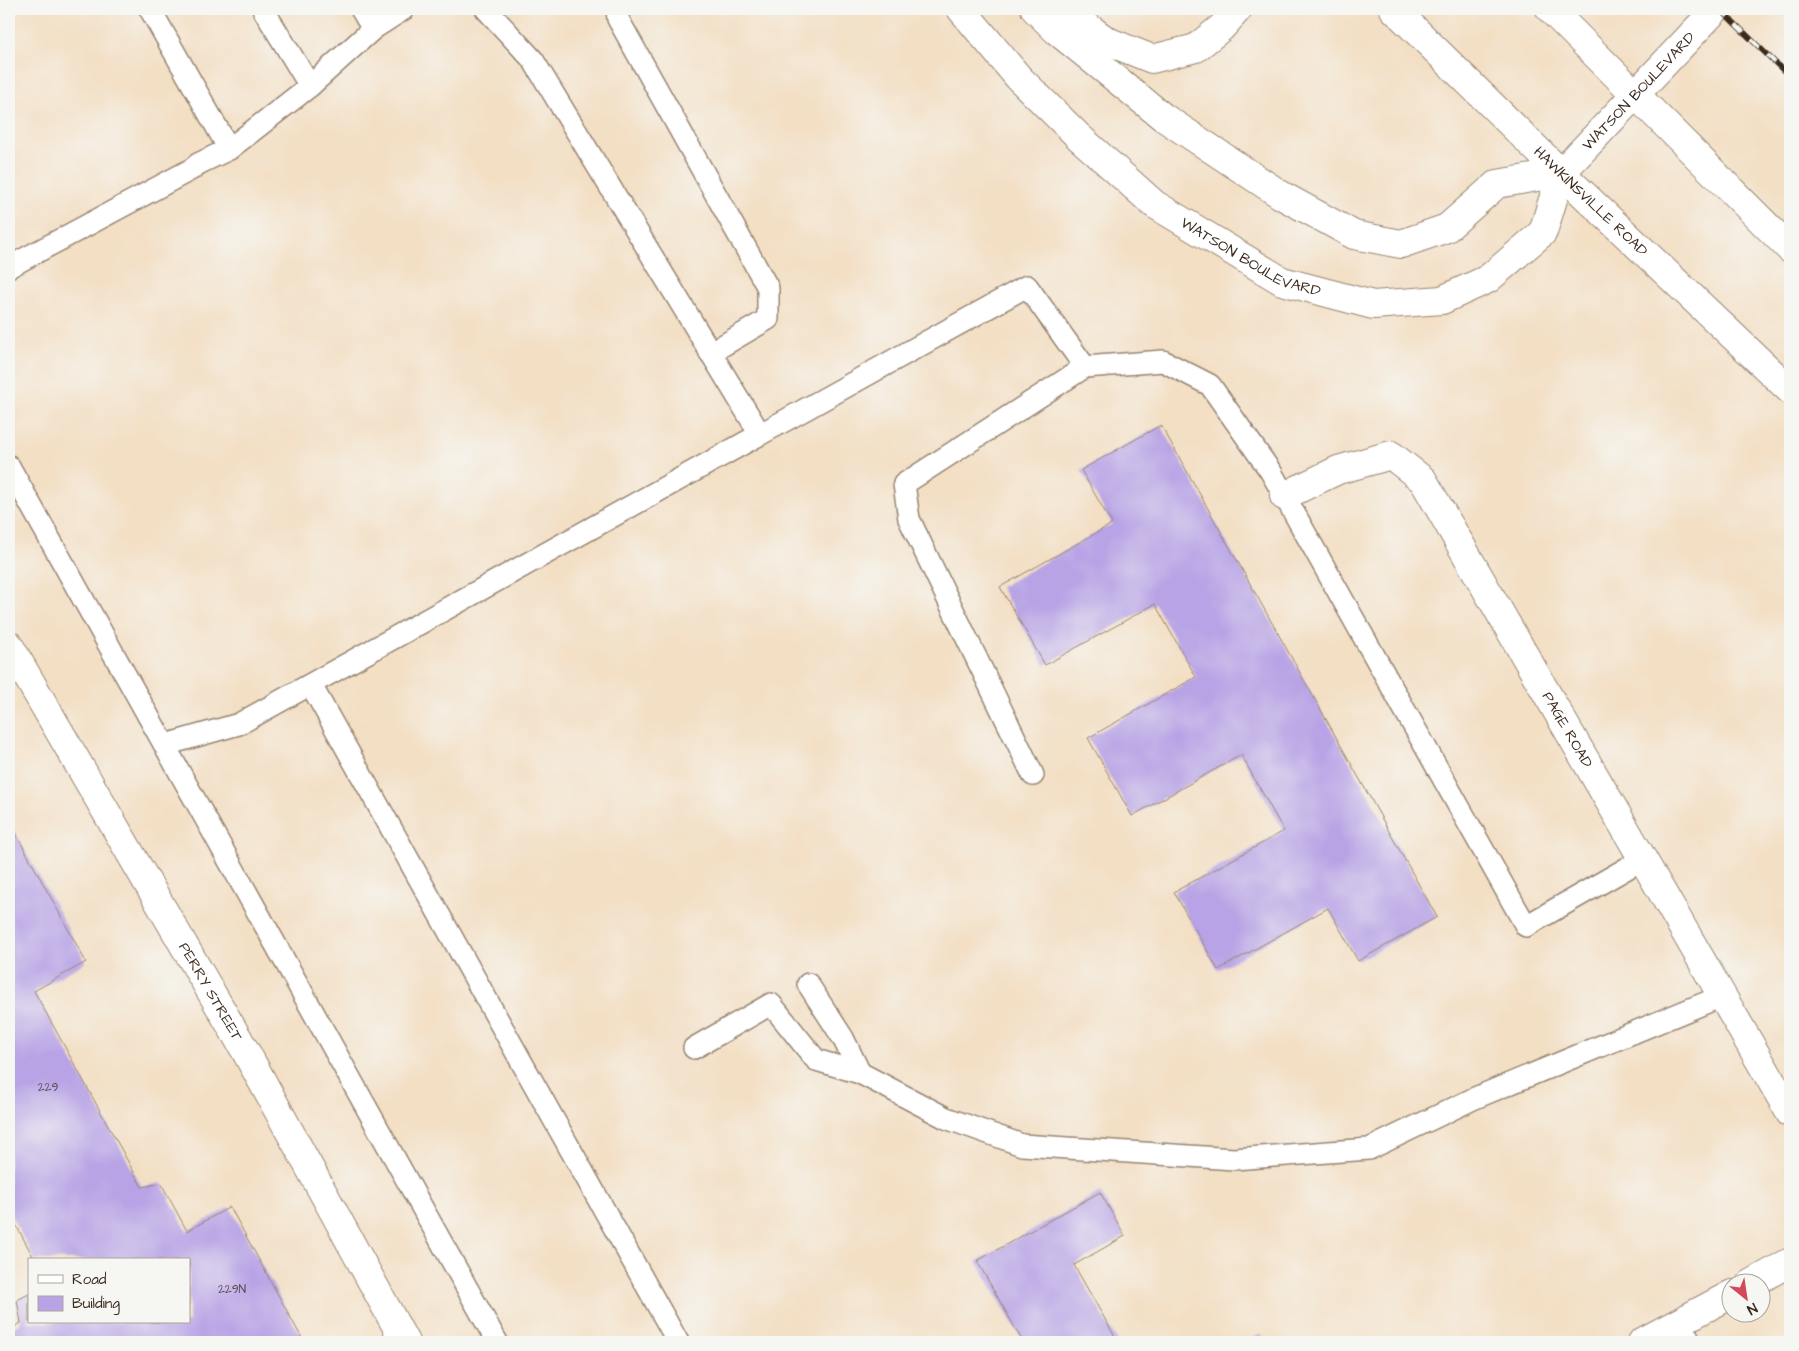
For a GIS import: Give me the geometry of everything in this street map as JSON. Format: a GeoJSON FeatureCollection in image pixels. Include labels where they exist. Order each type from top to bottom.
{"type":"FeatureCollection","features":[{"type":"Feature","properties":{"kind":"street","name":"WATSON BOULEVARD"},"geometry":{"type":"LineString","coordinates":[[961,9],[1019,78],[1079,137],[1154,204],[1282,282],[1373,305],[1442,300],[1488,278],[1544,232],[1561,173],[1716,9]]}},
{"type":"Feature","properties":{"kind":"street"},"geometry":{"type":"LineString","coordinates":[[1035,9],[1057,32],[1162,117],[1281,195],[1354,235],[1401,244],[1447,228],[1497,184],[1561,173]]}},
{"type":"Feature","properties":{"kind":"street"},"geometry":{"type":"LineString","coordinates":[[1063,9],[1107,41],[1152,59],[1196,48],[1222,27],[1238,9]]}},
{"type":"Feature","properties":{"kind":"street","name":"HAWKINSVILLE ROAD"},"geometry":{"type":"LineString","coordinates":[[1394,9],[1561,173],[1790,390]]}},
{"type":"Feature","properties":{"kind":"street"},"geometry":{"type":"LineString","coordinates":[[1550,9],[1790,249]]}},
{"type":"Feature","properties":{"kind":"street","name":"PAGE ROAD"},"geometry":{"type":"LineString","coordinates":[[1284,496],[1338,470],[1391,455],[1423,480],[1790,1113]]}},
{"type":"Feature","properties":{"kind":"street","name":"PERRY STREET"},"geometry":{"type":"LineString","coordinates":[[9,645],[246,1052],[405,1342]]}},
{"type":"Feature","properties":{"kind":"street"},"geometry":{"type":"LineString","coordinates":[[1769,1274],[1790,1262]]}},
{"type":"Feature","properties":{"kind":"street"},"geometry":{"type":"LineString","coordinates":[[1642,1342],[1686,1332],[1722,1302]]}},
{"type":"Feature","properties":{"kind":"lane"},"geometry":{"type":"LineString","coordinates":[[150,9],[228,149]]}},
{"type":"Feature","properties":{"kind":"lane"},"geometry":{"type":"LineString","coordinates":[[263,9],[310,86]]}},
{"type":"Feature","properties":{"kind":"lane"},"geometry":{"type":"LineString","coordinates":[[361,9],[373,29]]}},
{"type":"Feature","properties":{"kind":"lane"},"geometry":{"type":"LineString","coordinates":[[9,267],[228,149],[310,86],[373,29],[404,9]]}},
{"type":"Feature","properties":{"kind":"lane"},"geometry":{"type":"LineString","coordinates":[[486,9],[533,60],[760,434]]}},
{"type":"Feature","properties":{"kind":"lane"},"geometry":{"type":"LineString","coordinates":[[617,9],[618,19],[768,288],[768,320],[710,353]]}},
{"type":"Feature","properties":{"kind":"lane"},"geometry":{"type":"LineString","coordinates":[[164,745],[240,724],[1027,286],[1086,367]]}},
{"type":"Feature","properties":{"kind":"lane"},"geometry":{"type":"LineString","coordinates":[[1032,776],[909,520],[904,484],[1086,367],[1163,361],[1210,385],[1271,472],[1526,926],[1643,859]]}},
{"type":"Feature","properties":{"kind":"lane"},"geometry":{"type":"LineString","coordinates":[[9,466],[497,1342]]}},
{"type":"Feature","properties":{"kind":"lane"},"geometry":{"type":"LineString","coordinates":[[311,685],[678,1342]]}},
{"type":"Feature","properties":{"kind":"lane"},"geometry":{"type":"LineString","coordinates":[[808,984],[843,1038],[860,1073]]}},
{"type":"Feature","properties":{"kind":"lane"},"geometry":{"type":"LineString","coordinates":[[694,1048],[771,1004],[816,1060],[860,1073],[946,1118],[1022,1145],[1234,1160],[1370,1149],[1475,1098],[1722,996]]}},
{"type":"Feature","properties":{"kind":"building"},"geometry":{"type":"Polygon","coordinates":[[[1161,425],[1437,917],[1358,961],[1328,908],[1218,970],[1174,892],[1284,831],[1241,755],[1132,816],[1088,738],[1196,677],[1155,604],[1045,665],[1000,587],[1112,524],[1081,470],[1161,425]]]}},
{"type":"Feature","properties":{"kind":"building"},"geometry":{"type":"Polygon","coordinates":[[[9,821],[86,962],[34,991],[142,1187],[161,1183],[187,1231],[230,1207],[304,1342],[9,1342],[9,1330],[21,1323],[17,1300],[28,1294],[28,1324],[190,1324],[190,1258],[34,1258],[9,1212],[9,821]]]}},
{"type":"Feature","properties":{"kind":"building"},"geometry":{"type":"Polygon","coordinates":[[[1100,1192],[1125,1236],[1074,1265],[1118,1342],[1023,1342],[977,1261],[1100,1192]]]}},
{"type":"Feature","properties":{"kind":"building"},"geometry":{"type":"Polygon","coordinates":[[[1261,1334],[1266,1342],[1247,1342],[1261,1334]]]}},
{"type":"Feature","properties":{"kind":"railway"},"geometry":{"type":"LineString","coordinates":[[1720,9],[1790,77]]}}]}
